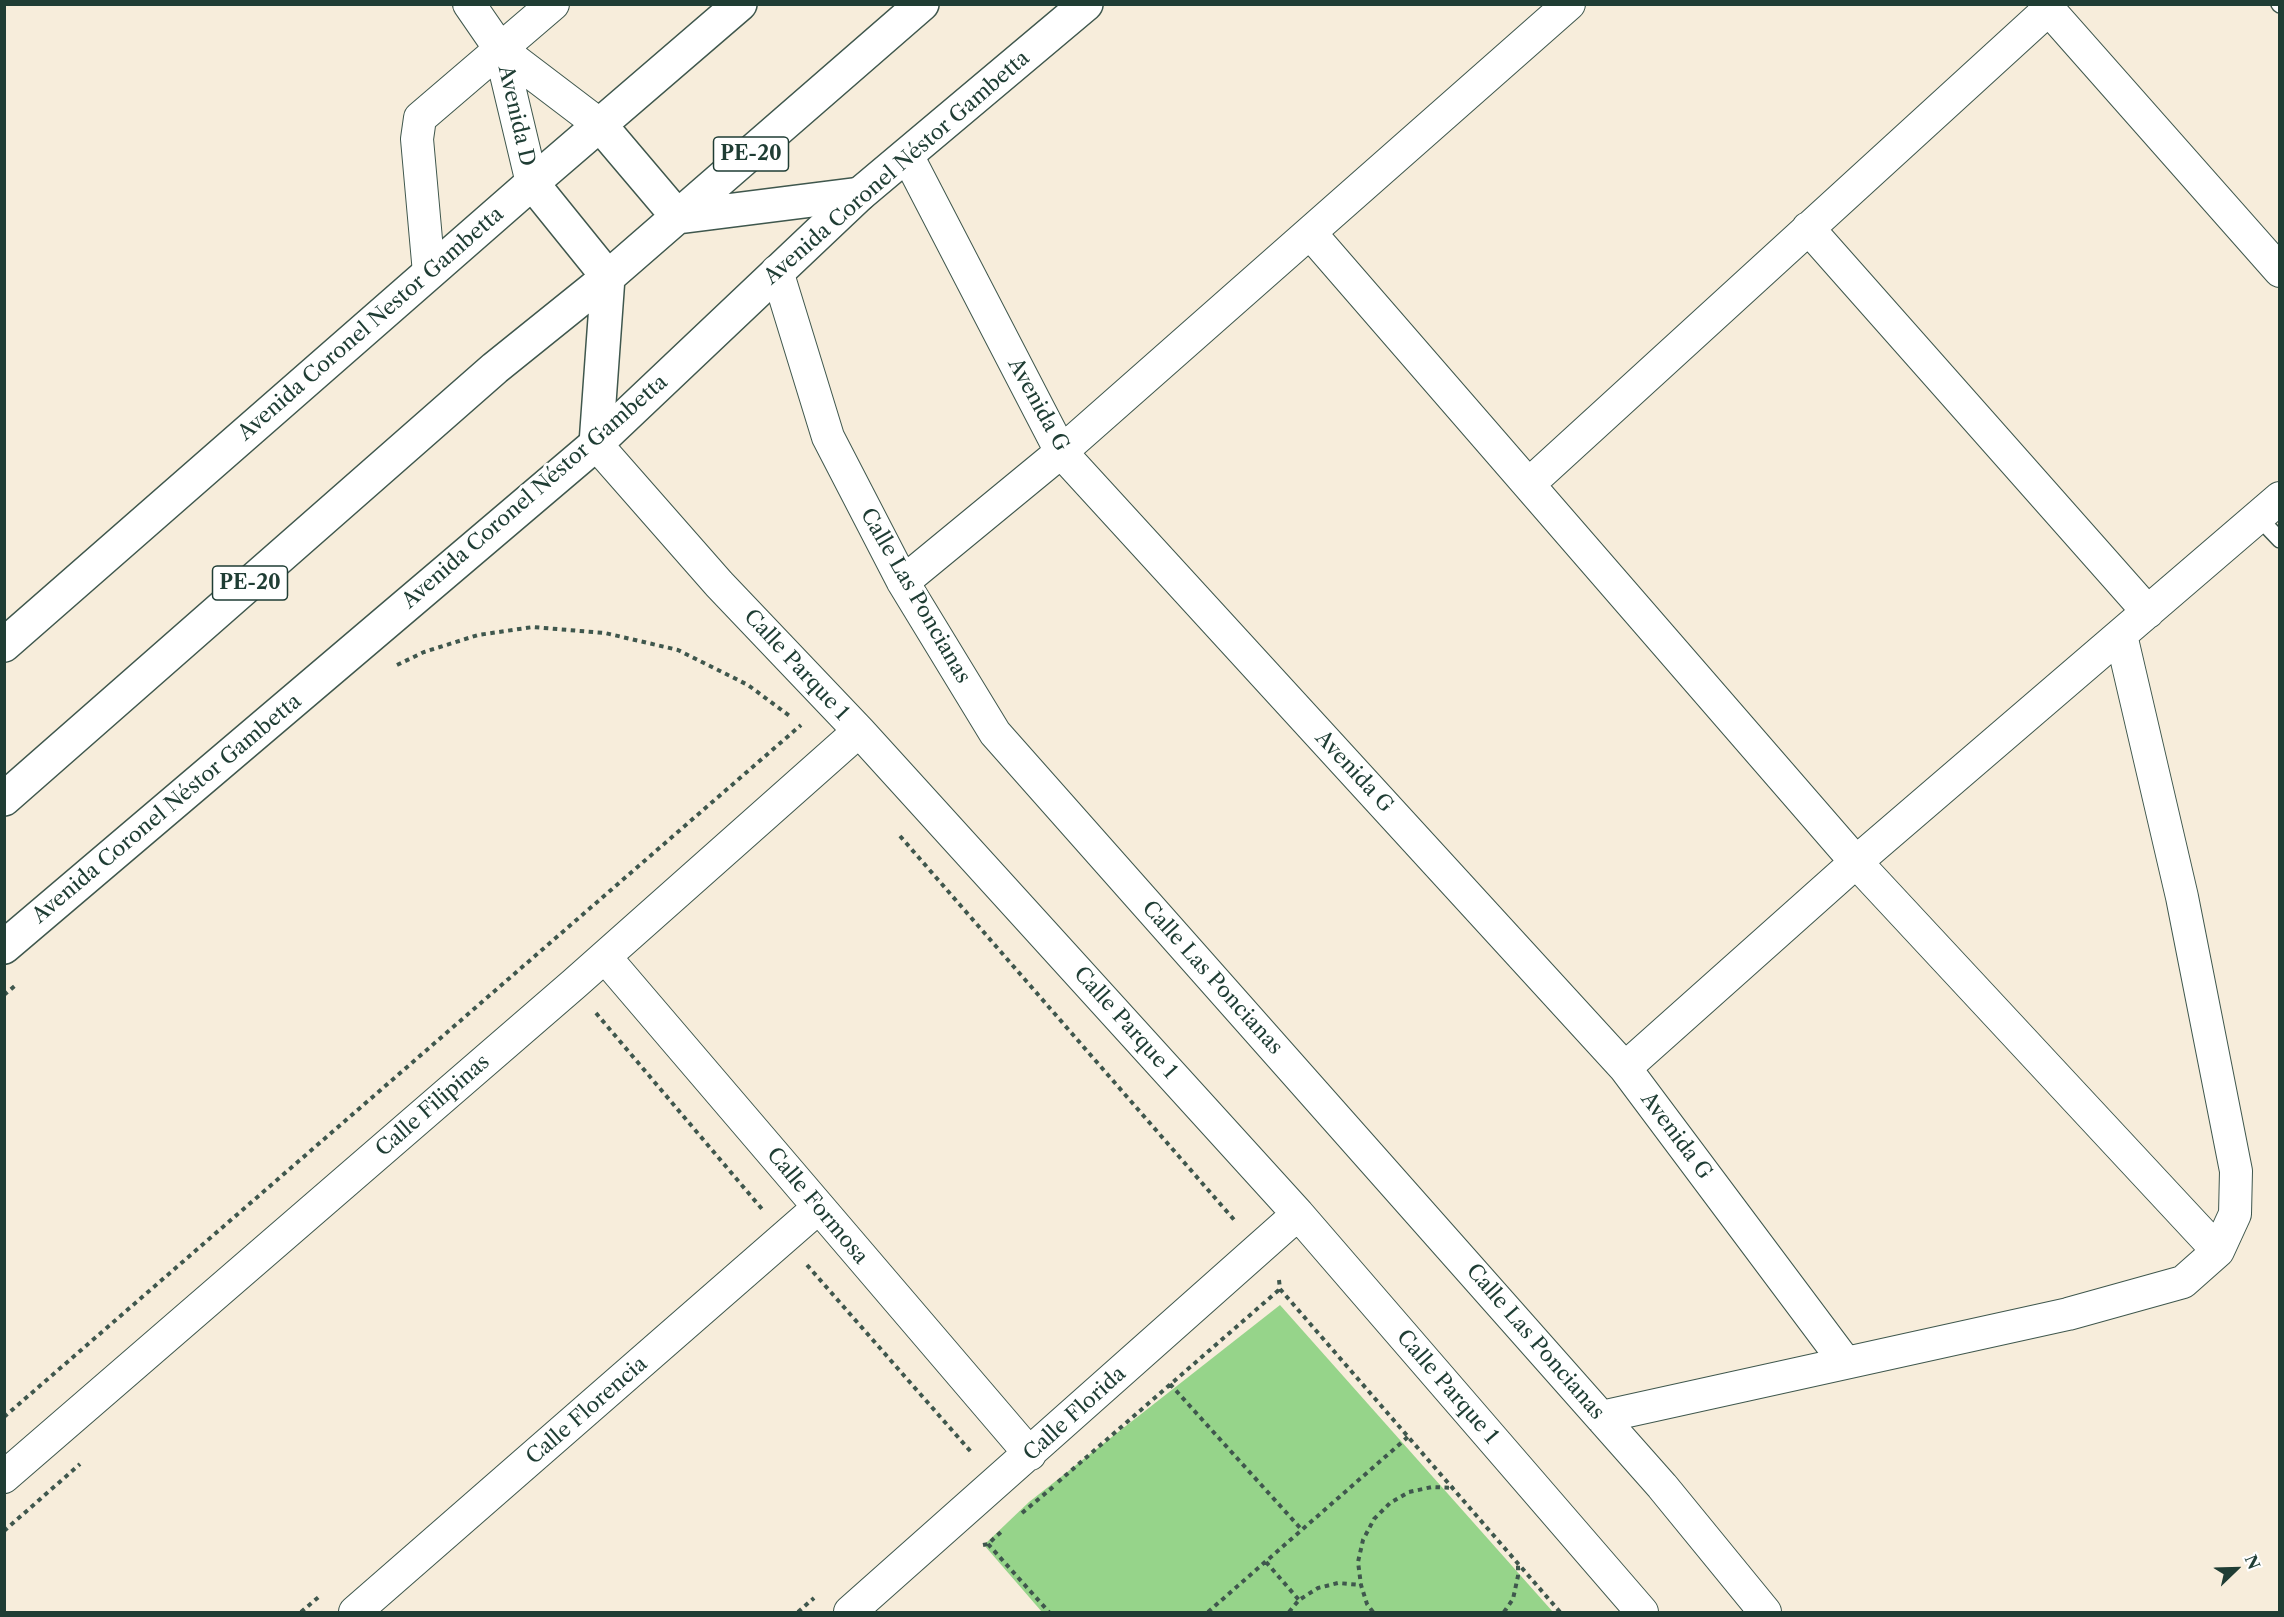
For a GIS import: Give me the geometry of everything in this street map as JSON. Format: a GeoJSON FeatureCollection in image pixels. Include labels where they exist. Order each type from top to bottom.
{"type":"FeatureCollection","features":[{"type":"Feature","properties":{"kind":"main road","name":"Avenida Coronel Nestor Gambetta"},"geometry":{"type":"LineString","coordinates":[[4,645],[740,4]]}},
{"type":"Feature","properties":{"kind":"main road","name":"PE-20"},"geometry":{"type":"LineString","coordinates":[[4,799],[495,368],[609,277],[922,4]]}},
{"type":"Feature","properties":{"kind":"main road","name":"Avenida Coronel Néstor Gambetta"},"geometry":{"type":"LineString","coordinates":[[4,947],[596,444],[860,194],[1086,4]]}},
{"type":"Feature","properties":{"kind":"main road"},"geometry":{"type":"LineString","coordinates":[[600,125],[678,217],[860,194]]}},
{"type":"Feature","properties":{"kind":"main road"},"geometry":{"type":"LineString","coordinates":[[532,183],[609,277],[596,444]]}},
{"type":"Feature","properties":{"kind":"street","name":"Avenida D"},"geometry":{"type":"LineString","coordinates":[[469,4],[500,49],[600,125]]}},
{"type":"Feature","properties":{"kind":"street"},"geometry":{"type":"LineString","coordinates":[[429,273],[417,139],[420,118],[553,4]]}},
{"type":"Feature","properties":{"kind":"street"},"geometry":{"type":"LineString","coordinates":[[903,582],[1061,452],[1311,234],[1569,4]]}},
{"type":"Feature","properties":{"kind":"street"},"geometry":{"type":"LineString","coordinates":[[1529,484],[2046,7],[2280,271]]}},
{"type":"Feature","properties":{"kind":"street","name":"Avenida D"},"geometry":{"type":"LineString","coordinates":[[500,49],[532,183]]}},
{"type":"Feature","properties":{"kind":"street","name":"Avenida G"},"geometry":{"type":"LineString","coordinates":[[907,155],[1061,452],[1625,1068],[1845,1362]]}},
{"type":"Feature","properties":{"kind":"street"},"geometry":{"type":"LineString","coordinates":[[1808,228],[2148,612]]}},
{"type":"Feature","properties":{"kind":"street"},"geometry":{"type":"LineString","coordinates":[[1311,234],[1856,862],[2218,1251]]}},
{"type":"Feature","properties":{"kind":"street","name":"Calle Las Poncianas"},"geometry":{"type":"LineString","coordinates":[[777,271],[828,437],[903,582],[994,733],[1662,1486],[1765,1612]]}},
{"type":"Feature","properties":{"kind":"street","name":"Calle Parque 1"},"geometry":{"type":"LineString","coordinates":[[596,444],[719,584],[859,731],[1298,1214],[1642,1612]]}},
{"type":"Feature","properties":{"kind":"street"},"geometry":{"type":"LineString","coordinates":[[1625,1068],[1856,862],[2269,508]]}},
{"type":"Feature","properties":{"kind":"street"},"geometry":{"type":"LineString","coordinates":[[1601,1417],[2068,1314],[2183,1282],[2218,1251],[2235,1214],[2236,1171],[2182,897],[2121,634]]}},
{"type":"Feature","properties":{"kind":"street","name":"Calle Filipinas"},"geometry":{"type":"LineString","coordinates":[[4,1477],[605,957],[859,731]]}},
{"type":"Feature","properties":{"kind":"street","name":"Calle Formosa"},"geometry":{"type":"LineString","coordinates":[[605,957],[1030,1455]]}},
{"type":"Feature","properties":{"kind":"street","name":"Calle Florencia"},"geometry":{"type":"LineString","coordinates":[[355,1612],[818,1208]]}},
{"type":"Feature","properties":{"kind":"street","name":"Calle Florida"},"geometry":{"type":"LineString","coordinates":[[850,1612],[1030,1455],[1298,1214]]}},
{"type":"Feature","properties":{"kind":"lane"},"geometry":{"type":"LineString","coordinates":[[2269,508],[2280,540]]}},
{"type":"Feature","properties":{"kind":"path"},"geometry":{"type":"LineString","coordinates":[[394,667],[424,652],[478,635],[533,627],[605,633],[678,650],[748,685],[801,725],[808,733]]}},
{"type":"Feature","properties":{"kind":"path"},"geometry":{"type":"LineString","coordinates":[[4,1417],[801,725]]}},
{"type":"Feature","properties":{"kind":"path"},"geometry":{"type":"LineString","coordinates":[[894,829],[1239,1225]]}},
{"type":"Feature","properties":{"kind":"path"},"geometry":{"type":"LineString","coordinates":[[595,1011],[768,1217]]}},
{"type":"Feature","properties":{"kind":"path"},"geometry":{"type":"LineString","coordinates":[[803,1260],[974,1456]]}},
{"type":"Feature","properties":{"kind":"path"},"geometry":{"type":"LineString","coordinates":[[1018,1516],[1280,1289],[1560,1612]]}},
{"type":"Feature","properties":{"kind":"path"},"geometry":{"type":"LineString","coordinates":[[1170,1384],[1302,1530]]}},
{"type":"Feature","properties":{"kind":"path"},"geometry":{"type":"LineString","coordinates":[[1208,1612],[1409,1436]]}},
{"type":"Feature","properties":{"kind":"path"},"geometry":{"type":"LineString","coordinates":[[1373,1612],[1367,1604],[1360,1585],[1358,1562],[1363,1540],[1374,1519],[1390,1503],[1409,1492],[1431,1487],[1454,1488]]}},
{"type":"Feature","properties":{"kind":"path"},"geometry":{"type":"LineString","coordinates":[[1005,1528],[988,1544],[1049,1612]]}},
{"type":"Feature","properties":{"kind":"path"},"geometry":{"type":"LineString","coordinates":[[1266,1562],[1299,1600]]}},
{"type":"Feature","properties":{"kind":"path"},"geometry":{"type":"LineString","coordinates":[[1504,1612],[1513,1599],[1518,1576],[1518,1562]]}},
{"type":"Feature","properties":{"kind":"path"},"geometry":{"type":"LineString","coordinates":[[1289,1612],[1299,1600],[1318,1588],[1338,1583],[1360,1585]]}},
{"type":"Feature","properties":{"kind":"green space"},"geometry":{"type":"Polygon","coordinates":[[[1280,1305],[1553,1612],[1042,1612],[984,1545],[1029,1502],[1280,1305]]]}}]}
